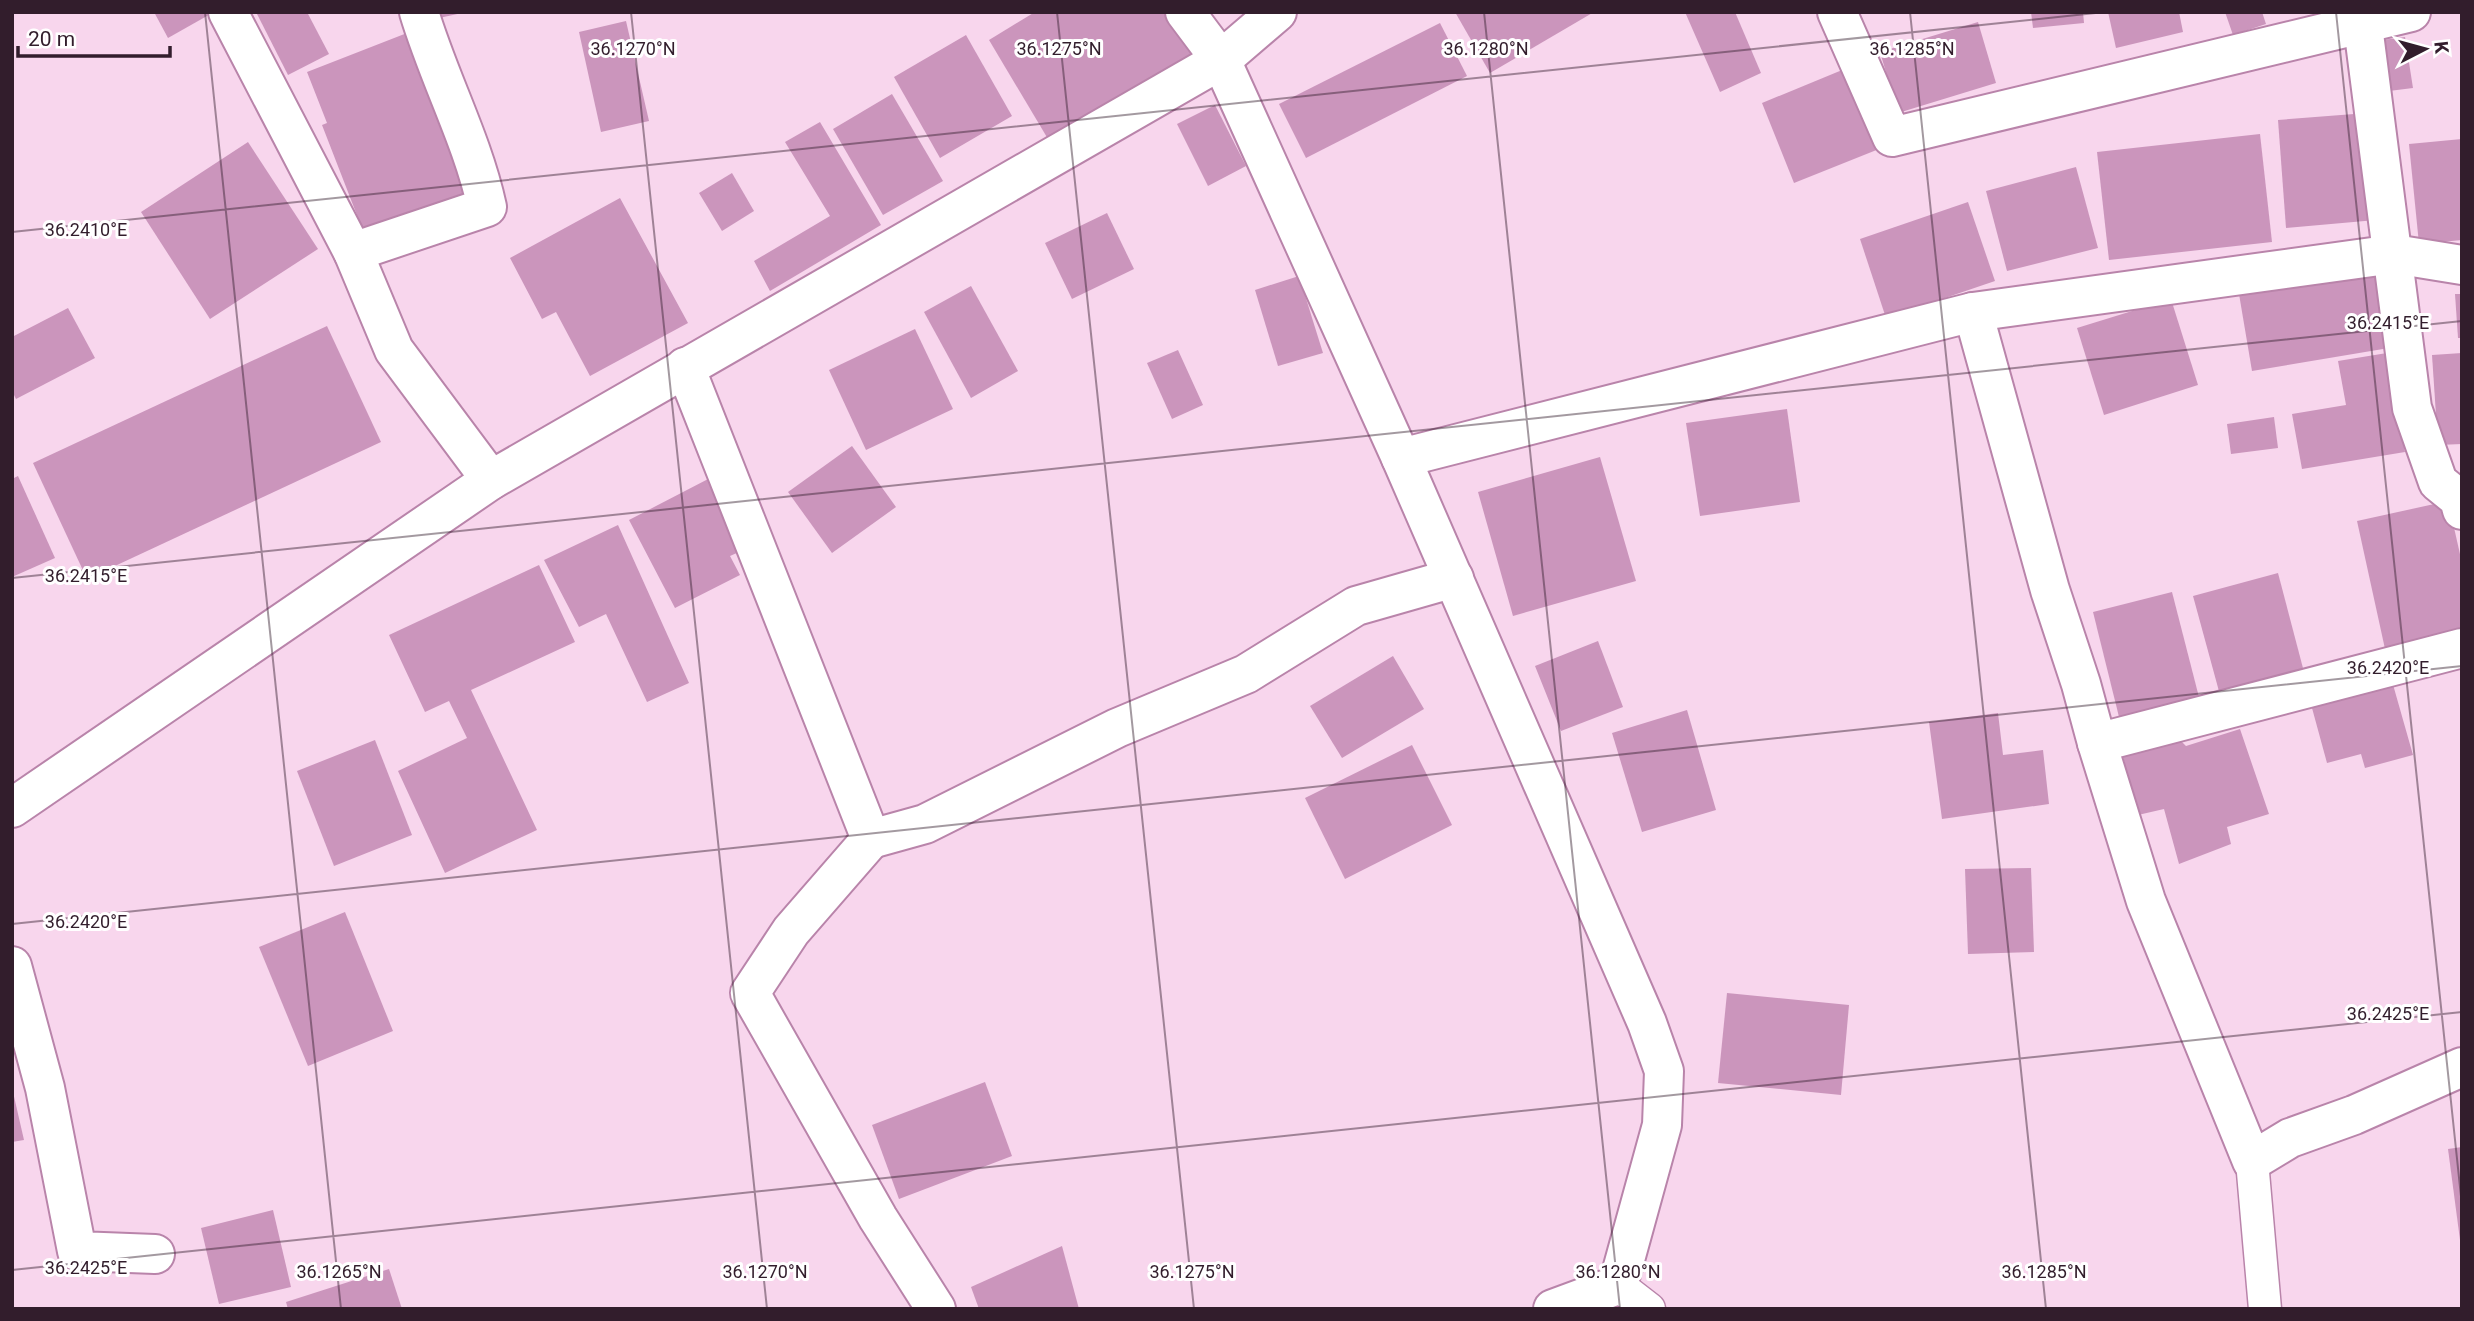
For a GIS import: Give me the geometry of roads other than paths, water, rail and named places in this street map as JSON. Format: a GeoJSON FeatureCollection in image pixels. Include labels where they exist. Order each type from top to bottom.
{"type":"FeatureCollection","features":[{"type":"Feature","properties":{"kind":"street"},"geometry":{"type":"LineString","coordinates":[[228,12],[353,252],[394,351],[491,480]]}},
{"type":"Feature","properties":{"kind":"street"},"geometry":{"type":"LineString","coordinates":[[353,252],[487,207],[477,161],[436,66],[419,12]]}},
{"type":"Feature","properties":{"kind":"street"},"geometry":{"type":"LineString","coordinates":[[1185,12],[1221,60],[1454,578],[1647,1023],[1664,1071],[1662,1125],[1618,1286],[1553,1309]]}},
{"type":"Feature","properties":{"kind":"street"},"geometry":{"type":"LineString","coordinates":[[12,808],[491,480],[1221,60],[1278,12]]}},
{"type":"Feature","properties":{"kind":"street"},"geometry":{"type":"LineString","coordinates":[[1837,12],[1892,137],[2296,25],[2363,26],[2411,12]]}},
{"type":"Feature","properties":{"kind":"street"},"geometry":{"type":"LineString","coordinates":[[2363,26],[2412,408],[2438,482],[2459,499],[2462,510]]}},
{"type":"Feature","properties":{"kind":"street"},"geometry":{"type":"LineString","coordinates":[[1401,458],[1973,312],[2394,254],[2462,265]]}},
{"type":"Feature","properties":{"kind":"street"},"geometry":{"type":"LineString","coordinates":[[1973,312],[2050,590],[2146,901],[2252,1161],[2290,1138],[2354,1115],[2462,1068]]}},
{"type":"Feature","properties":{"kind":"street"},"geometry":{"type":"LineString","coordinates":[[685,367],[871,839]]}},
{"type":"Feature","properties":{"kind":"street"},"geometry":{"type":"LineString","coordinates":[[936,1309],[878,1218],[750,993],[791,931],[871,839],[925,824],[1116,728],[1246,674],[1356,606],[1454,578]]}},
{"type":"Feature","properties":{"kind":"street"},"geometry":{"type":"LineString","coordinates":[[2097,743],[2462,648]]}},
{"type":"Feature","properties":{"kind":"street"},"geometry":{"type":"LineString","coordinates":[[12,966],[45,1088],[77,1251],[155,1254]]}},
{"type":"Feature","properties":{"kind":"lane"},"geometry":{"type":"LineString","coordinates":[[2252,1161],[2265,1309]]}},
{"type":"Feature","properties":{"kind":"lane"},"geometry":{"type":"LineString","coordinates":[[1618,1286],[1649,1309]]}}]}
